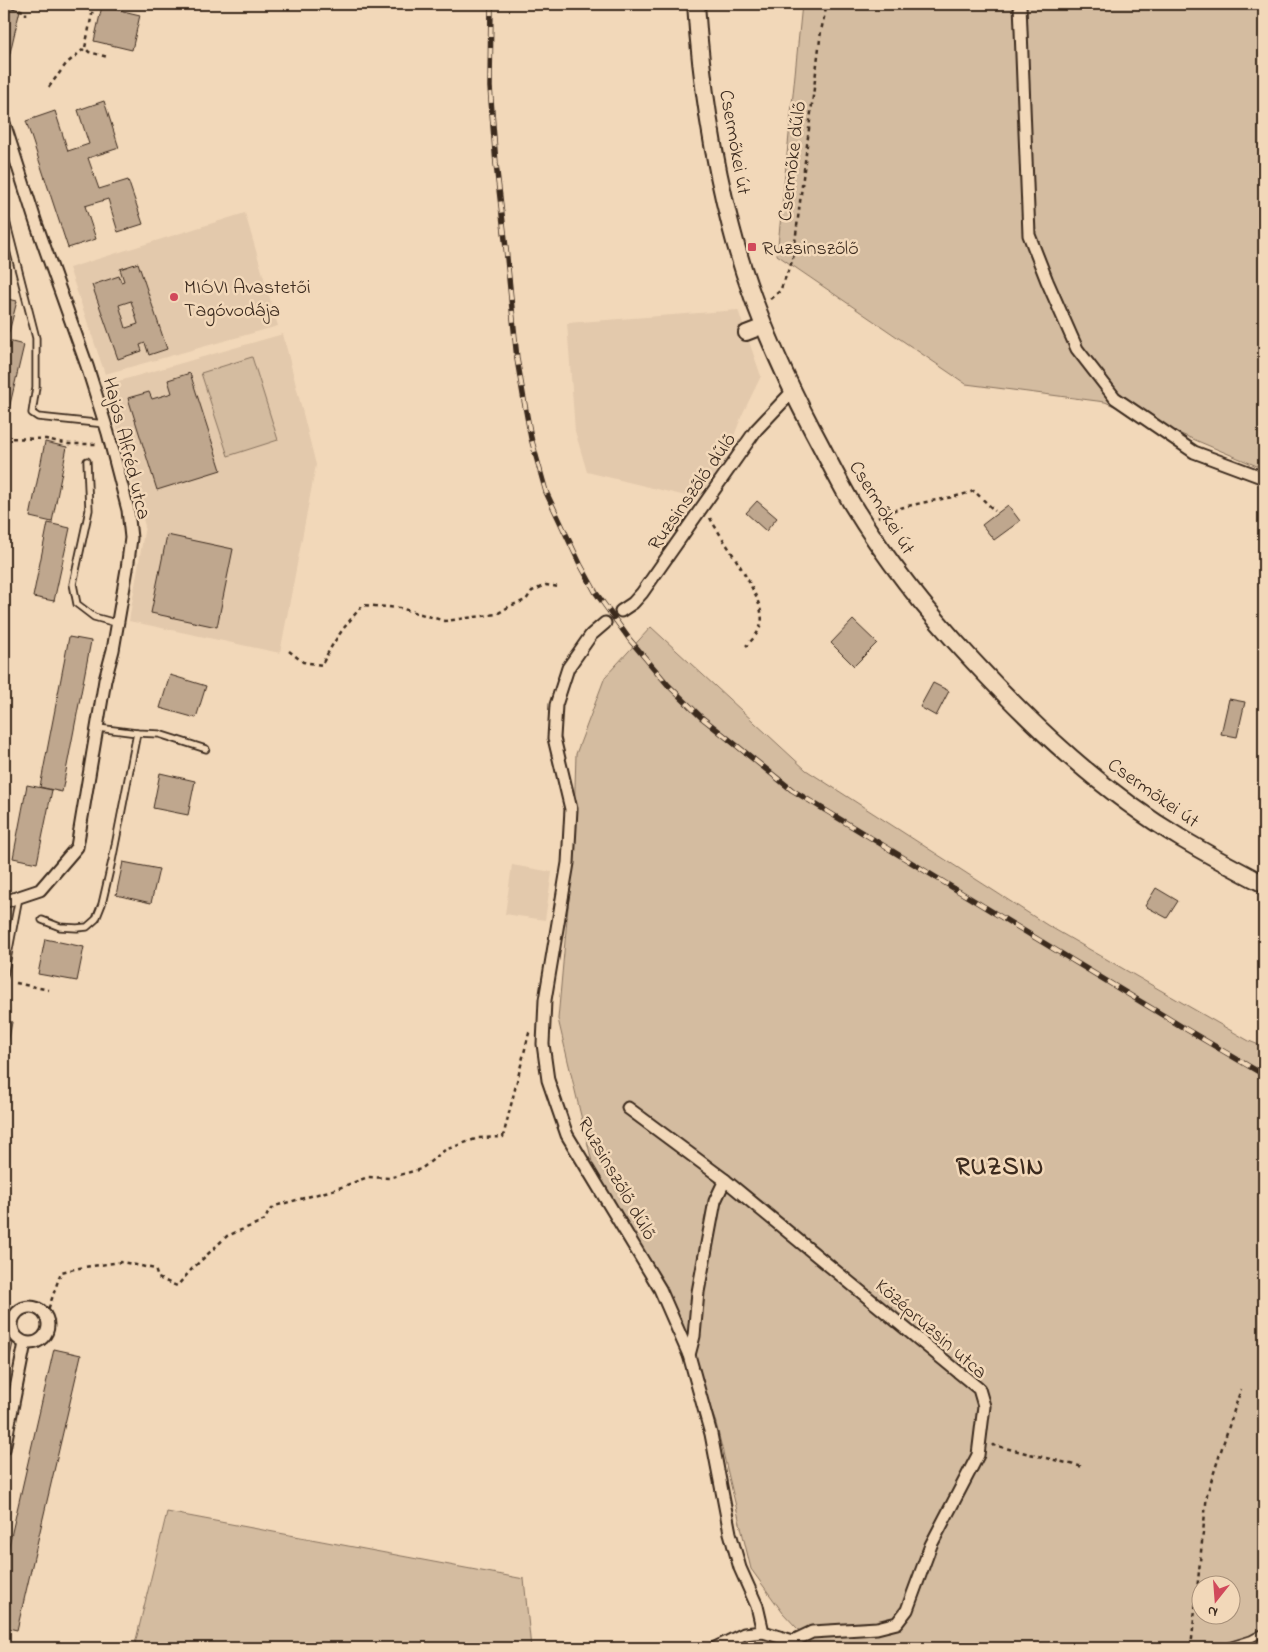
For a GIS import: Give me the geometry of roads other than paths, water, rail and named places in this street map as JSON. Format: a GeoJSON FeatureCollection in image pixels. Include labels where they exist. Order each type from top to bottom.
{"type":"FeatureCollection","features":[{"type":"Feature","properties":{"kind":"main road","name":"Csermőkei út"},"geometry":{"type":"LineString","coordinates":[[696,4],[705,95],[717,168],[731,229],[757,310],[793,392],[840,483],[865,524],[892,563],[949,635],[1012,703],[1068,755],[1128,803],[1181,839],[1264,884]]}},
{"type":"Feature","properties":{"kind":"street"},"geometry":{"type":"LineString","coordinates":[[1020,4],[1029,235],[1046,281],[1077,349],[1115,398],[1186,447],[1194,452],[1264,478]]}},
{"type":"Feature","properties":{"kind":"street","name":"Hajós Alfréd utca"},"geometry":{"type":"LineString","coordinates":[[4,123],[36,223],[88,366],[128,510],[131,538],[78,847],[40,890],[4,902]]}},
{"type":"Feature","properties":{"kind":"street"},"geometry":{"type":"LineString","coordinates":[[746,333],[764,326]]}},
{"type":"Feature","properties":{"kind":"street","name":"Ruzsinszőlő dűlő"},"geometry":{"type":"LineString","coordinates":[[622,611],[642,593],[756,430],[793,392]]}},
{"type":"Feature","properties":{"kind":"street","name":"Ruzsinszőlő dűlő"},"geometry":{"type":"LineString","coordinates":[[604,623],[591,635],[568,668],[556,705],[554,738],[570,809],[568,863],[545,1000],[543,1044],[548,1080],[568,1135],[660,1288],[689,1356],[710,1434],[730,1533],[740,1568],[757,1606],[763,1632]]}},
{"type":"Feature","properties":{"kind":"street","name":"Középruzsin utca"},"geometry":{"type":"LineString","coordinates":[[628,1108],[725,1180],[979,1389],[984,1406],[978,1455],[931,1545],[907,1610],[897,1623],[877,1628],[812,1632],[795,1645]]}},
{"type":"Feature","properties":{"kind":"street"},"geometry":{"type":"LineString","coordinates":[[689,1356],[694,1336],[698,1292],[715,1201],[725,1180]]}},
{"type":"Feature","properties":{"kind":"street"},"geometry":{"type":"LineString","coordinates":[[31,1307],[46,1316],[48,1328],[42,1339],[31,1344],[25,1343],[15,1337],[12,1332],[12,1320],[15,1314],[31,1307]]}},
{"type":"Feature","properties":{"kind":"street"},"geometry":{"type":"LineString","coordinates":[[4,1449],[25,1343]]}},
{"type":"Feature","properties":{"kind":"street"},"geometry":{"type":"LineString","coordinates":[[715,1648],[744,1634],[763,1632],[795,1645]]}},
{"type":"Feature","properties":{"kind":"lane"},"geometry":{"type":"LineString","coordinates":[[4,213],[36,338],[36,387],[32,413],[38,417],[105,424]]}},
{"type":"Feature","properties":{"kind":"lane"},"geometry":{"type":"LineString","coordinates":[[87,461],[89,510],[73,584],[77,604],[94,617],[116,623]]}},
{"type":"Feature","properties":{"kind":"lane"},"geometry":{"type":"LineString","coordinates":[[98,728],[159,734],[206,749]]}},
{"type":"Feature","properties":{"kind":"lane"},"geometry":{"type":"LineString","coordinates":[[42,920],[60,927],[77,928],[87,927],[96,919],[102,904],[112,861],[137,733]]}},
{"type":"Feature","properties":{"kind":"lane"},"geometry":{"type":"LineString","coordinates":[[4,976],[19,896]]}},
{"type":"Feature","properties":{"kind":"lane"},"geometry":{"type":"LineString","coordinates":[[1222,1648],[1251,1639],[1264,1632]]}},
{"type":"Feature","properties":{"kind":"tunnel"},"geometry":{"type":"LineString","coordinates":[[605,623],[621,611]]}},
{"type":"Feature","properties":{"kind":"railway"},"geometry":{"type":"LineString","coordinates":[[491,4],[490,87],[496,164],[517,359],[524,400],[531,438],[546,492],[596,593],[630,640],[668,685],[701,717],[792,790],[1264,1075]]}},
{"type":"Feature","properties":{"kind":"place","name":"Ruzsinszőlő"},"geometry":{"type":"Point","coordinates":[752,247]}},
{"type":"Feature","properties":{"kind":"place","name":"MIÓVI Avastetői Tagóvodája"},"geometry":{"type":"Point","coordinates":[174,297]}},
{"type":"Feature","properties":{"kind":"district","name":"RUZSIN"},"geometry":{"type":"Point","coordinates":[1000,1165]}}]}
